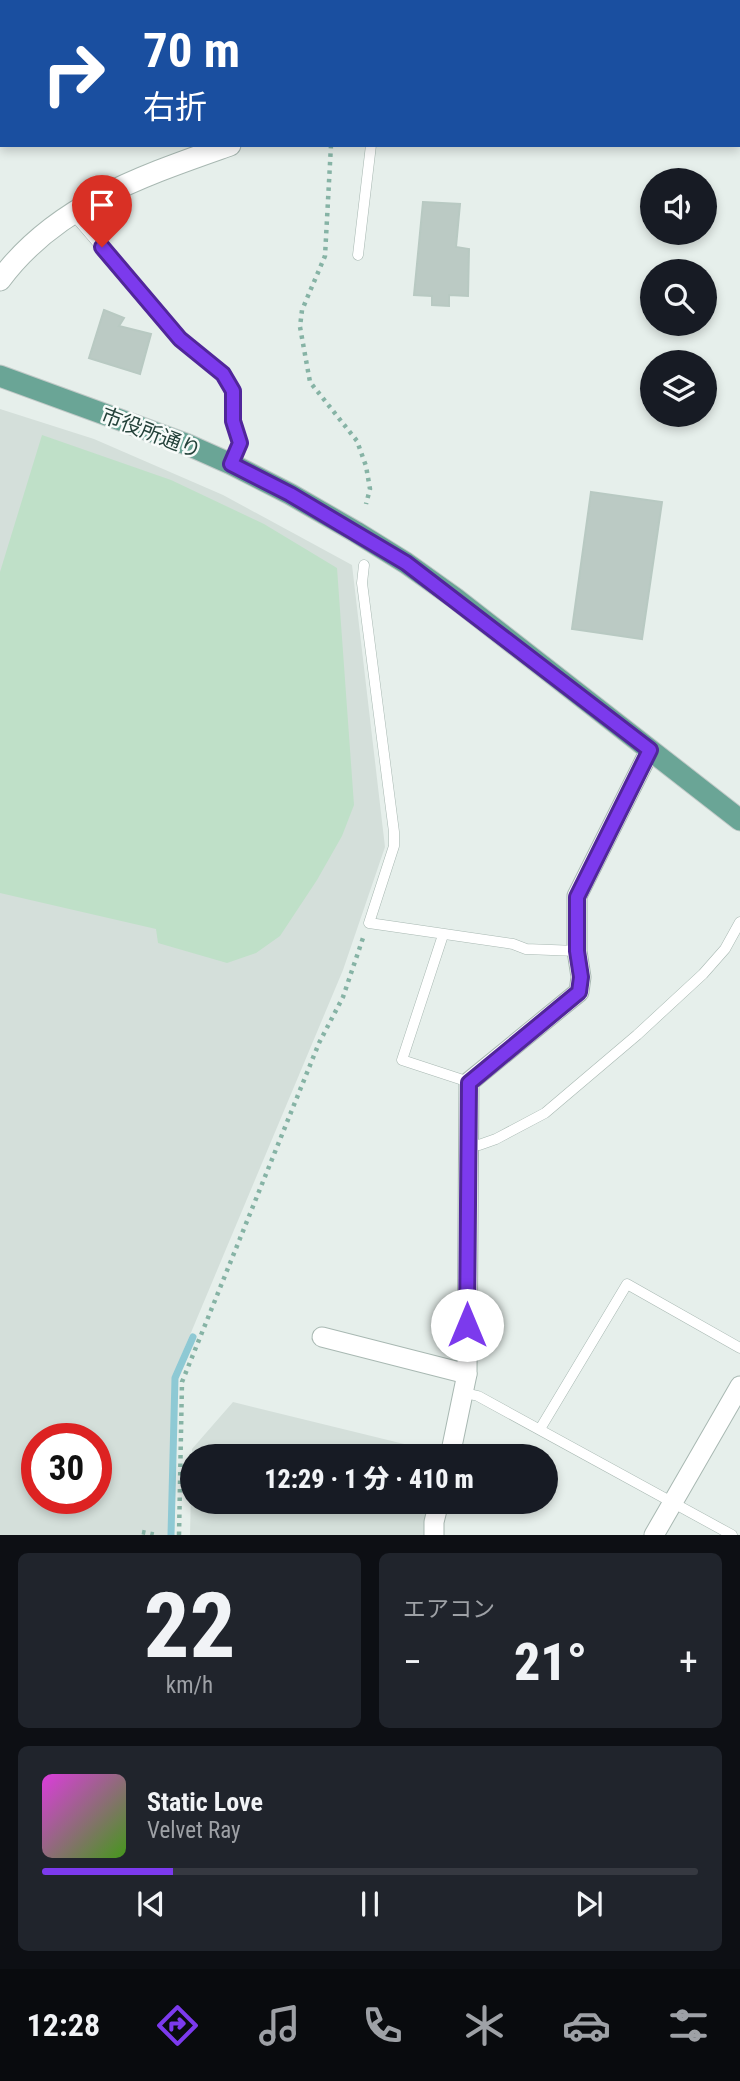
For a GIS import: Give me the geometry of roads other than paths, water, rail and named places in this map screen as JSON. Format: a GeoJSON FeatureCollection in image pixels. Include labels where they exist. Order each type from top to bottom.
{"type":"FeatureCollection","features":[{"type":"Feature","properties":{"kind":"main road","name":"市役所通り"},"geometry":{"type":"LineString","coordinates":[[0,376],[186,444],[231,464],[290,494],[406,563],[740,820]]}},
{"type":"Feature","properties":{"kind":"street"},"geometry":{"type":"LineString","coordinates":[[0,280],[21,254],[72,213],[118,188],[225,147]]}},
{"type":"Feature","properties":{"kind":"street"},"geometry":{"type":"LineString","coordinates":[[453,1444],[466,1383],[469,1083],[579,992],[581,977],[577,951],[577,897],[650,750]]}},
{"type":"Feature","properties":{"kind":"street"},"geometry":{"type":"LineString","coordinates":[[322,1338],[466,1383]]}},
{"type":"Feature","properties":{"kind":"street"},"geometry":{"type":"LineString","coordinates":[[654,1535],[740,1386]]}},
{"type":"Feature","properties":{"kind":"street"},"geometry":{"type":"LineString","coordinates":[[434,1535],[432,1532],[436,1514]]}},
{"type":"Feature","properties":{"kind":"lane"},"geometry":{"type":"LineString","coordinates":[[358,255],[371,147]]}},
{"type":"Feature","properties":{"kind":"lane"},"geometry":{"type":"LineString","coordinates":[[72,213],[180,339],[223,374],[233,391],[233,421],[240,443],[231,464]]}},
{"type":"Feature","properties":{"kind":"lane"},"geometry":{"type":"LineString","coordinates":[[363,565],[362,583],[394,832],[394,846],[369,923],[513,944],[526,949],[577,951]]}},
{"type":"Feature","properties":{"kind":"lane"},"geometry":{"type":"LineString","coordinates":[[468,1144],[479,1145],[496,1139],[545,1113],[637,1035],[703,974],[725,950],[740,922]]}},
{"type":"Feature","properties":{"kind":"lane"},"geometry":{"type":"LineString","coordinates":[[443,935],[402,1060],[469,1083]]}},
{"type":"Feature","properties":{"kind":"lane"},"geometry":{"type":"LineString","coordinates":[[540,1429],[627,1284],[740,1348]]}},
{"type":"Feature","properties":{"kind":"lane"},"geometry":{"type":"LineString","coordinates":[[466,1383],[478,1396],[732,1535]]}},
{"type":"Feature","properties":{"kind":"waterway"},"geometry":{"type":"LineString","coordinates":[[171,1535],[175,1378],[193,1337]]}}]}
